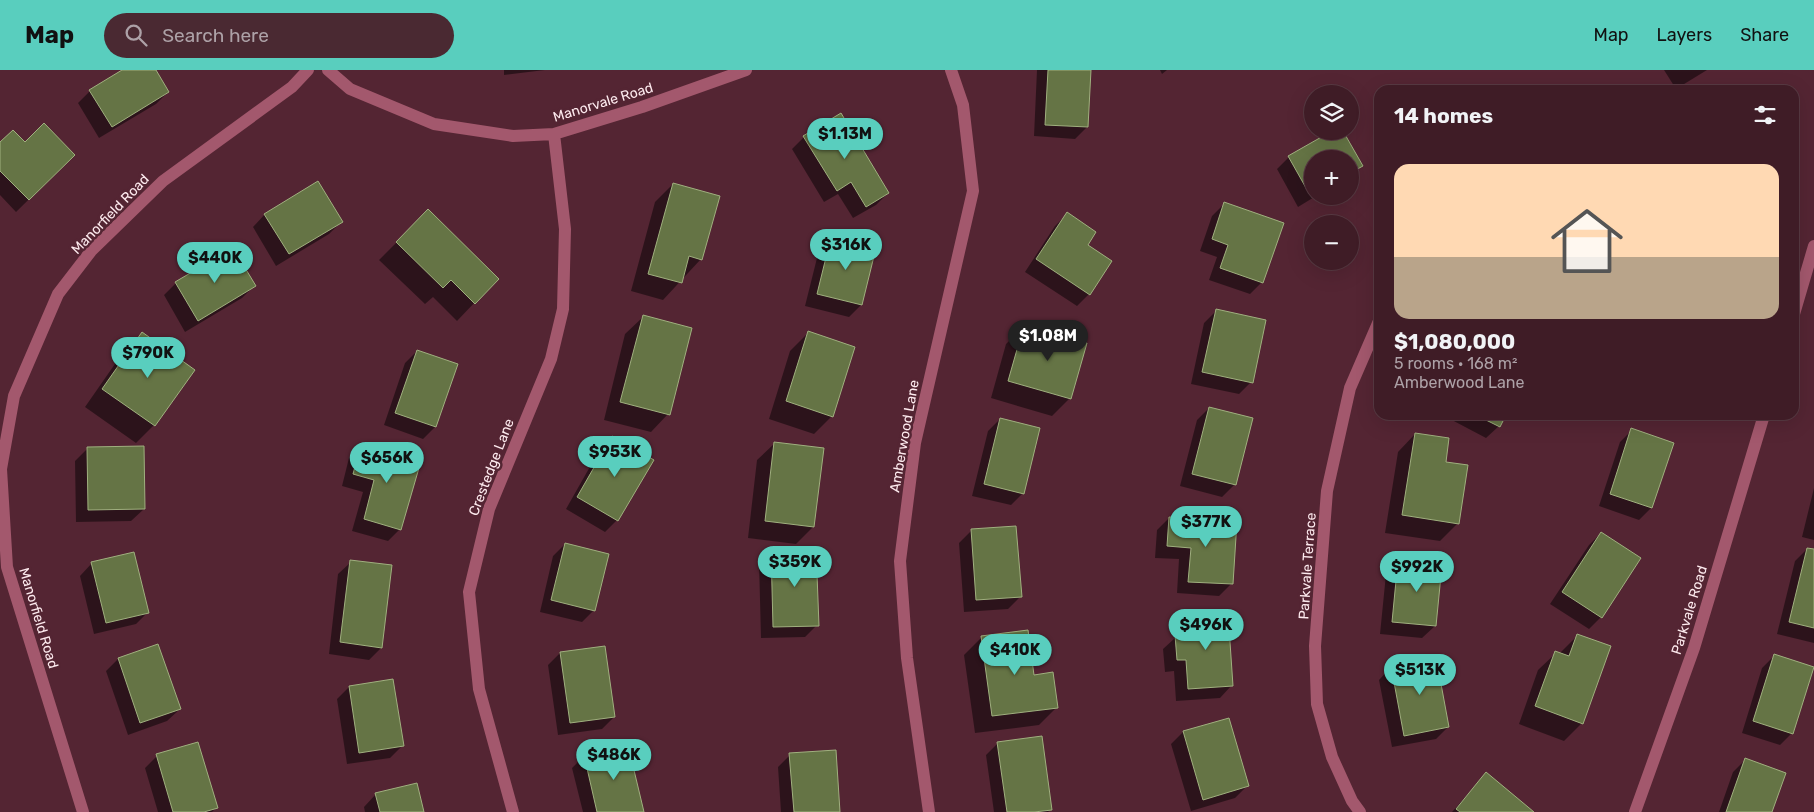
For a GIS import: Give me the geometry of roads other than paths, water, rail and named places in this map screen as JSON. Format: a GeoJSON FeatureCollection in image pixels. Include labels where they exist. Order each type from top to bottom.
{"type":"FeatureCollection","features":[{"type":"Feature","properties":{"kind":"street","name":"Manorfield Road"},"geometry":{"type":"LineString","coordinates":[[83,812],[7,567],[2,469],[14,396],[58,294],[91,251],[163,181],[292,87],[308,70]]}},
{"type":"Feature","properties":{"kind":"street","name":"Manorvale Road"},"geometry":{"type":"LineString","coordinates":[[328,70],[350,89],[434,124],[513,136],[554,134],[642,107],[746,70]]}},
{"type":"Feature","properties":{"kind":"street","name":"Amberwood Lane"},"geometry":{"type":"LineString","coordinates":[[929,812],[907,658],[900,560],[915,443],[973,191],[963,105],[951,70]]}},
{"type":"Feature","properties":{"kind":"street","name":"Crestedge Lane"},"geometry":{"type":"LineString","coordinates":[[513,812],[479,689],[469,592],[489,508],[551,359],[563,309],[566,229],[554,134]]}},
{"type":"Feature","properties":{"kind":"street"},"geometry":{"type":"LineString","coordinates":[[1799,297],[1814,246]]}},
{"type":"Feature","properties":{"kind":"street","name":"Parkvale Terrace"},"geometry":{"type":"LineString","coordinates":[[1360,812],[1352,801],[1332,757],[1317,704],[1315,646],[1327,491],[1350,388],[1374,333]]}},
{"type":"Feature","properties":{"kind":"street","name":"Parkvale Road"},"geometry":{"type":"LineString","coordinates":[[1635,812],[1694,648],[1762,420]]}}]}
